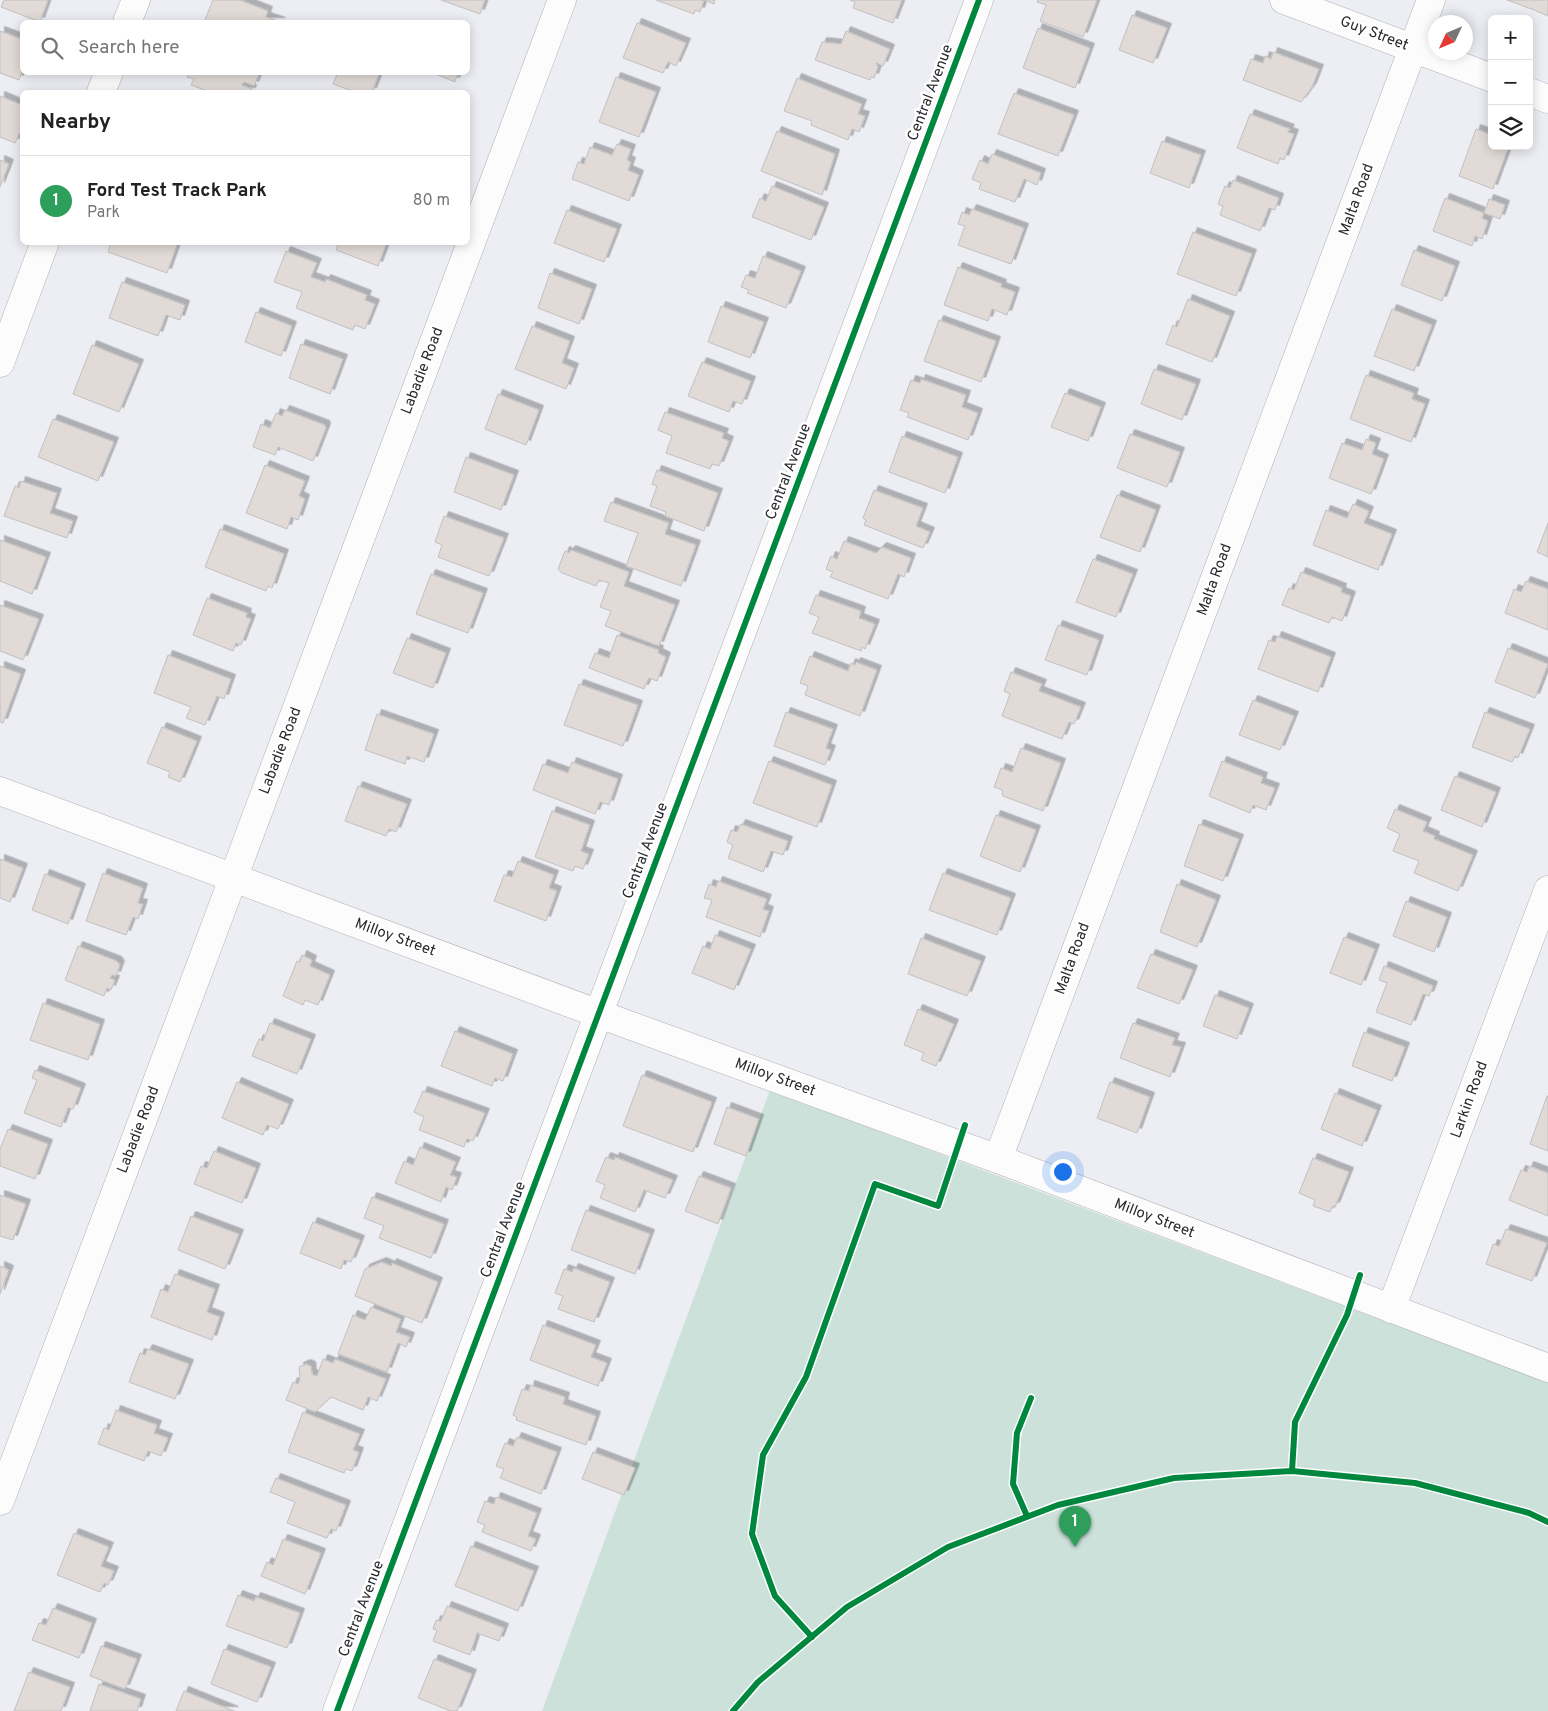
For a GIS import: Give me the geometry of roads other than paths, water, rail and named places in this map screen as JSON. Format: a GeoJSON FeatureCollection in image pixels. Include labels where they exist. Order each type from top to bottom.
{"type":"FeatureCollection","features":[{"type":"Feature","properties":{"kind":"street"},"geometry":{"type":"LineString","coordinates":[[128,20],[136,0]]}},
{"type":"Feature","properties":{"kind":"street","name":"Labadie Road"},"geometry":{"type":"LineString","coordinates":[[0,1501],[562,0]]}},
{"type":"Feature","properties":{"kind":"street","name":"Central Avenue"},"geometry":{"type":"LineString","coordinates":[[337,1711],[979,0]]}},
{"type":"Feature","properties":{"kind":"street","name":"Guy Street"},"geometry":{"type":"LineString","coordinates":[[1284,0],[1488,77]]}},
{"type":"Feature","properties":{"kind":"street","name":"Malta Road"},"geometry":{"type":"LineString","coordinates":[[998,1159],[1431,0]]}},
{"type":"Feature","properties":{"kind":"street"},"geometry":{"type":"LineString","coordinates":[[102,90],[107,75]]}},
{"type":"Feature","properties":{"kind":"street"},"geometry":{"type":"LineString","coordinates":[[1533,93],[1548,99]]}},
{"type":"Feature","properties":{"kind":"street"},"geometry":{"type":"LineString","coordinates":[[0,363],[44,245]]}},
{"type":"Feature","properties":{"kind":"street","name":"Milloy Street"},"geometry":{"type":"LineString","coordinates":[[0,791],[598,1014],[998,1159],[1391,1310],[1548,1368]]}},
{"type":"Feature","properties":{"kind":"street","name":"Larkin Road"},"geometry":{"type":"LineString","coordinates":[[1391,1310],[1548,890]]}},
{"type":"Feature","properties":{"kind":"place","name":"Ford Test Track Park"},"geometry":{"type":"Point","coordinates":[1075,1547]}}]}
